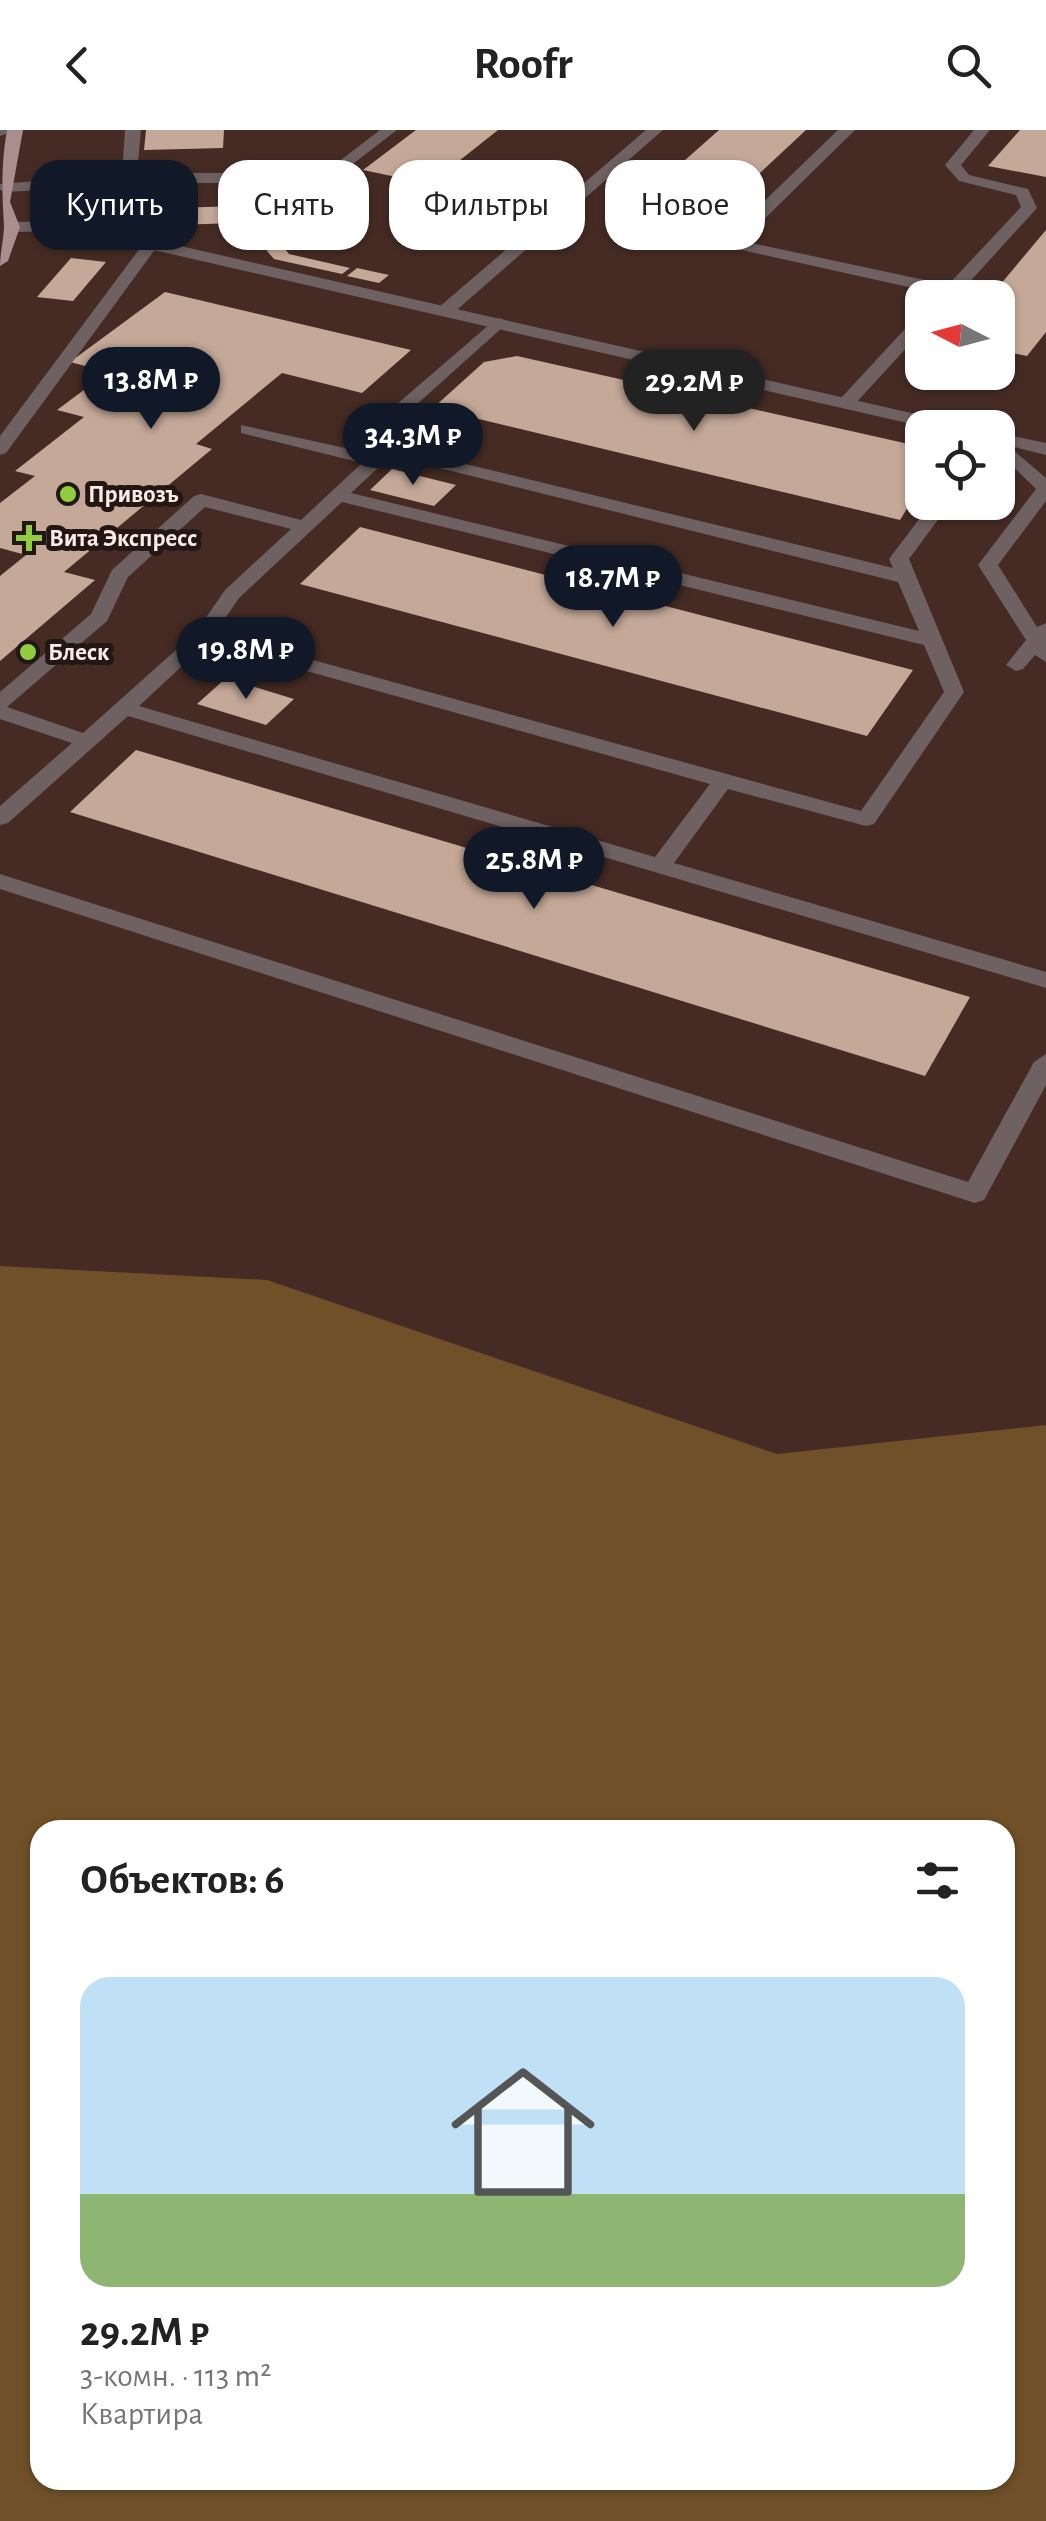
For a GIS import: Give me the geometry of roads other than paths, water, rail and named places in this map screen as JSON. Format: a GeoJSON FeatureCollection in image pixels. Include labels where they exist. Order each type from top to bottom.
{"type":"FeatureCollection","features":[{"type":"Feature","properties":{"kind":"main road"},"geometry":{"type":"LineString","coordinates":[[0,261],[12,227],[3,197],[12,130]]}},
{"type":"Feature","properties":{"kind":"street"},"geometry":{"type":"LineString","coordinates":[[0,130],[12,130]]}},
{"type":"Feature","properties":{"kind":"street"},"geometry":{"type":"LineString","coordinates":[[130,160],[132,130]]}},
{"type":"Feature","properties":{"kind":"street"},"geometry":{"type":"LineString","coordinates":[[198,179],[328,178],[389,130]]}},
{"type":"Feature","properties":{"kind":"street"},"geometry":{"type":"LineString","coordinates":[[445,311],[656,130]]}},
{"type":"Feature","properties":{"kind":"street"},"geometry":{"type":"LineString","coordinates":[[847,130],[730,243],[905,284]]}},
{"type":"Feature","properties":{"kind":"street"},"geometry":{"type":"LineString","coordinates":[[961,280],[1029,208],[1022,192],[964,178],[953,165],[982,130]]}},
{"type":"Feature","properties":{"kind":"street"},"geometry":{"type":"LineString","coordinates":[[3,197],[30,193]]}},
{"type":"Feature","properties":{"kind":"street"},"geometry":{"type":"LineString","coordinates":[[12,227],[30,227]]}},
{"type":"Feature","properties":{"kind":"street"},"geometry":{"type":"LineString","coordinates":[[0,450],[147,250]]}},
{"type":"Feature","properties":{"kind":"street"},"geometry":{"type":"LineString","coordinates":[[177,250],[905,416]]}},
{"type":"Feature","properties":{"kind":"street"},"geometry":{"type":"LineString","coordinates":[[0,818],[203,636],[232,594],[382,456],[388,421],[497,322]]}},
{"type":"Feature","properties":{"kind":"street"},"geometry":{"type":"LineString","coordinates":[[846,402],[905,339]]}},
{"type":"Feature","properties":{"kind":"street"},"geometry":{"type":"LineString","coordinates":[[248,429],[382,456],[908,578]]}},
{"type":"Feature","properties":{"kind":"street"},"geometry":{"type":"LineString","coordinates":[[1015,443],[1046,449]]}},
{"type":"Feature","properties":{"kind":"street"},"geometry":{"type":"LineString","coordinates":[[1015,457],[1046,488],[988,565],[1043,642],[1016,665]]}},
{"type":"Feature","properties":{"kind":"street"},"geometry":{"type":"LineString","coordinates":[[340,496],[934,642]]}},
{"type":"Feature","properties":{"kind":"street"},"geometry":{"type":"LineString","coordinates":[[0,703],[100,617],[118,574],[202,500],[306,526]]}},
{"type":"Feature","properties":{"kind":"street"},"geometry":{"type":"LineString","coordinates":[[203,636],[866,819],[954,692],[899,559],[928,520]]}},
{"type":"Feature","properties":{"kind":"street"},"geometry":{"type":"LineString","coordinates":[[124,708],[1046,980]]}},
{"type":"Feature","properties":{"kind":"street"},"geometry":{"type":"LineString","coordinates":[[0,712],[86,741]]}},
{"type":"Feature","properties":{"kind":"street"},"geometry":{"type":"LineString","coordinates":[[660,866],[723,781]]}},
{"type":"Feature","properties":{"kind":"street"},"geometry":{"type":"LineString","coordinates":[[0,881],[975,1194],[1046,1062]]}},
{"type":"Feature","properties":{"kind":"place","name":"Привозъ"},"geometry":{"type":"Point","coordinates":[68,494]}},
{"type":"Feature","properties":{"kind":"place","name":"Вита Экспресс"},"geometry":{"type":"Point","coordinates":[29,538]}},
{"type":"Feature","properties":{"kind":"place","name":"Блеск"},"geometry":{"type":"Point","coordinates":[28,652]}}]}
